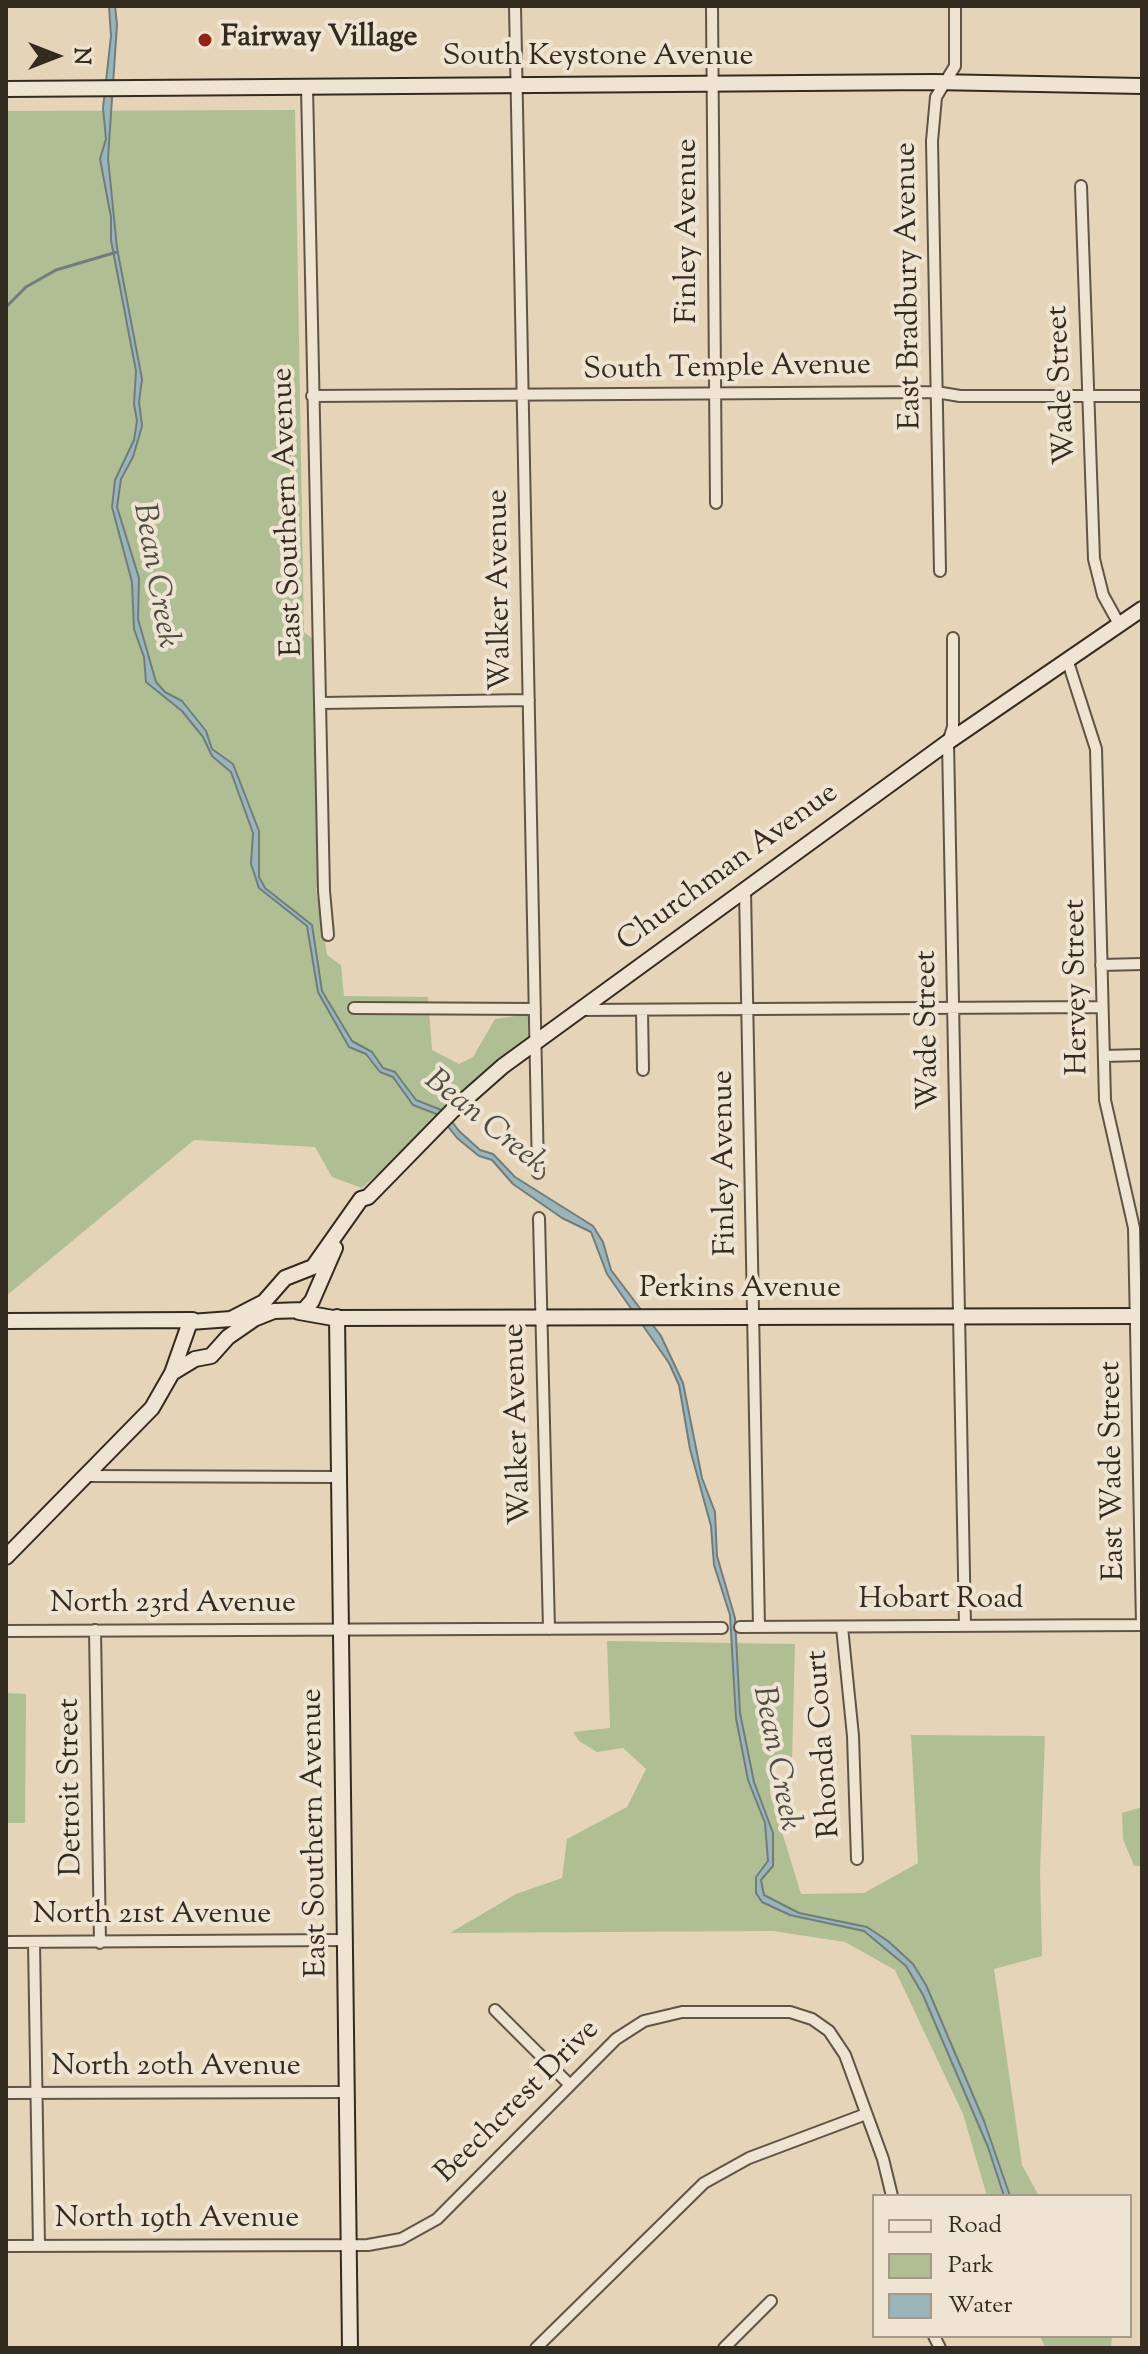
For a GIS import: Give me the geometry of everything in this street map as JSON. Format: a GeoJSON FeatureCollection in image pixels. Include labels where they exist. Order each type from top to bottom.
{"type":"FeatureCollection","features":[{"type":"Feature","properties":{"kind":"main road","name":"South Keystone Avenue"},"geometry":{"type":"LineString","coordinates":[[6,89],[945,82],[1142,86]]}},
{"type":"Feature","properties":{"kind":"main road","name":"Churchman Avenue"},"geometry":{"type":"LineString","coordinates":[[6,1321],[231,1319],[275,1294],[285,1278],[313,1267],[350,1213],[452,1111],[535,1043],[948,742],[1142,609]]}},
{"type":"Feature","properties":{"kind":"main road","name":"Churchman Avenue"},"geometry":{"type":"LineString","coordinates":[[172,1373],[201,1357],[215,1354],[228,1337],[254,1319],[292,1311],[315,1294],[338,1243],[368,1197]]}},
{"type":"Feature","properties":{"kind":"main road"},"geometry":{"type":"LineString","coordinates":[[296,1275],[309,1280],[315,1294],[337,1317]]}},
{"type":"Feature","properties":{"kind":"main road"},"geometry":{"type":"LineString","coordinates":[[275,1294],[292,1311]]}},
{"type":"Feature","properties":{"kind":"main road","name":"Perkins Avenue"},"geometry":{"type":"LineString","coordinates":[[292,1311],[337,1317],[541,1319],[1139,1316]]}},
{"type":"Feature","properties":{"kind":"main road","name":"East Southern Avenue"},"geometry":{"type":"LineString","coordinates":[[337,1317],[350,2348]]}},
{"type":"Feature","properties":{"kind":"main road"},"geometry":{"type":"LineString","coordinates":[[6,1557],[152,1408],[172,1373],[181,1340],[193,1320]]}},
{"type":"Feature","properties":{"kind":"main road"},"geometry":{"type":"LineString","coordinates":[[181,1340],[188,1351],[201,1357]]}},
{"type":"Feature","properties":{"kind":"street","name":"Walker Avenue"},"geometry":{"type":"LineString","coordinates":[[515,6],[538,1173]]}},
{"type":"Feature","properties":{"kind":"street","name":"Finley Avenue"},"geometry":{"type":"LineString","coordinates":[[712,6],[716,503]]}},
{"type":"Feature","properties":{"kind":"street","name":"East Bradbury Avenue"},"geometry":{"type":"LineString","coordinates":[[940,571],[932,141],[936,97],[955,66],[955,6]]}},
{"type":"Feature","properties":{"kind":"street","name":"East Southern Avenue"},"geometry":{"type":"LineString","coordinates":[[307,87],[324,891],[328,935]]}},
{"type":"Feature","properties":{"kind":"street","name":"Wade Street"},"geometry":{"type":"LineString","coordinates":[[1081,186],[1094,559],[1103,595],[1119,624]]}},
{"type":"Feature","properties":{"kind":"street","name":"South Temple Avenue"},"geometry":{"type":"LineString","coordinates":[[312,396],[936,392],[960,396],[1142,396]]}},
{"type":"Feature","properties":{"kind":"street"},"geometry":{"type":"LineString","coordinates":[[948,742],[953,727],[953,638]]}},
{"type":"Feature","properties":{"kind":"street","name":"Hervey Street"},"geometry":{"type":"LineString","coordinates":[[1067,659],[1096,749],[1107,1111],[1134,1228],[1139,1316]]}},
{"type":"Feature","properties":{"kind":"street"},"geometry":{"type":"LineString","coordinates":[[321,703],[529,700]]}},
{"type":"Feature","properties":{"kind":"street","name":"Wade Street"},"geometry":{"type":"LineString","coordinates":[[948,742],[959,1318]]}},
{"type":"Feature","properties":{"kind":"street","name":"Finley Avenue"},"geometry":{"type":"LineString","coordinates":[[745,890],[759,1627]]}},
{"type":"Feature","properties":{"kind":"street"},"geometry":{"type":"LineString","coordinates":[[1101,965],[1142,964]]}},
{"type":"Feature","properties":{"kind":"street"},"geometry":{"type":"LineString","coordinates":[[579,1010],[1102,1007]]}},
{"type":"Feature","properties":{"kind":"street"},"geometry":{"type":"LineString","coordinates":[[354,1008],[535,1009]]}},
{"type":"Feature","properties":{"kind":"street"},"geometry":{"type":"LineString","coordinates":[[642,1010],[643,1070]]}},
{"type":"Feature","properties":{"kind":"street"},"geometry":{"type":"LineString","coordinates":[[1104,1056],[1142,1055]]}},
{"type":"Feature","properties":{"kind":"street","name":"Walker Avenue"},"geometry":{"type":"LineString","coordinates":[[539,1218],[549,1629]]}},
{"type":"Feature","properties":{"kind":"street","name":"East Wade Street"},"geometry":{"type":"LineString","coordinates":[[1139,1316],[1142,1625]]}},
{"type":"Feature","properties":{"kind":"street"},"geometry":{"type":"LineString","coordinates":[[959,1318],[965,1626]]}},
{"type":"Feature","properties":{"kind":"street"},"geometry":{"type":"LineString","coordinates":[[88,1476],[337,1477]]}},
{"type":"Feature","properties":{"kind":"street","name":"Hobart Road"},"geometry":{"type":"LineString","coordinates":[[740,1627],[1142,1625]]}},
{"type":"Feature","properties":{"kind":"street","name":"Rhonda Court"},"geometry":{"type":"LineString","coordinates":[[842,1627],[853,1736],[857,1859]]}},
{"type":"Feature","properties":{"kind":"street"},"geometry":{"type":"LineString","coordinates":[[340,1630],[722,1628]]}},
{"type":"Feature","properties":{"kind":"street","name":"Detroit Street"},"geometry":{"type":"LineString","coordinates":[[95,1630],[100,1943]]}},
{"type":"Feature","properties":{"kind":"street","name":"North 23rd Avenue"},"geometry":{"type":"LineString","coordinates":[[6,1631],[340,1630]]}},
{"type":"Feature","properties":{"kind":"street","name":"North 21st Avenue"},"geometry":{"type":"LineString","coordinates":[[6,1942],[345,1940]]}},
{"type":"Feature","properties":{"kind":"street"},"geometry":{"type":"LineString","coordinates":[[34,1942],[39,2246]]}},
{"type":"Feature","properties":{"kind":"street"},"geometry":{"type":"LineString","coordinates":[[495,2010],[570,2085]]}},
{"type":"Feature","properties":{"kind":"street","name":"Beechcrest Drive"},"geometry":{"type":"LineString","coordinates":[[349,2245],[396,2241],[430,2224],[620,2036],[663,2015],[691,2011],[804,2015],[823,2026],[840,2045],[866,2114]]}},
{"type":"Feature","properties":{"kind":"street","name":"North 20th Avenue"},"geometry":{"type":"LineString","coordinates":[[6,2093],[346,2092]]}},
{"type":"Feature","properties":{"kind":"street"},"geometry":{"type":"LineString","coordinates":[[536,2348],[704,2183],[749,2158],[866,2114],[891,2194]]}},
{"type":"Feature","properties":{"kind":"street","name":"North 19th Avenue"},"geometry":{"type":"LineString","coordinates":[[6,2246],[349,2245]]}},
{"type":"Feature","properties":{"kind":"street"},"geometry":{"type":"LineString","coordinates":[[724,2348],[771,2301]]}},
{"type":"Feature","properties":{"kind":"green space"},"geometry":{"type":"Polygon","coordinates":[[[295,110],[304,632],[313,639],[320,888],[316,888],[327,955],[341,965],[344,996],[428,997],[432,1050],[459,1064],[473,1057],[495,1019],[528,1014],[529,1039],[362,1188],[332,1177],[315,1147],[194,1140],[6,1296],[6,111],[295,110]]]}},
{"type":"Feature","properties":{"kind":"green space"},"geometry":{"type":"Polygon","coordinates":[[[607,1641],[795,1644],[792,1759],[769,1758],[770,1793],[801,1894],[864,1893],[918,1863],[911,1735],[1045,1736],[1040,1872],[1042,1956],[994,1969],[1022,2165],[1038,2194],[986,2194],[963,2114],[895,1970],[845,1942],[773,1931],[450,1933],[516,1894],[562,1878],[567,1839],[627,1807],[646,1769],[623,1748],[597,1752],[579,1741],[573,1732],[610,1728],[607,1641]]]}},
{"type":"Feature","properties":{"kind":"green space"},"geometry":{"type":"Polygon","coordinates":[[[6,1693],[26,1694],[25,1823],[6,1823],[6,1693]]]}},
{"type":"Feature","properties":{"kind":"green space"},"geometry":{"type":"Polygon","coordinates":[[[1142,1807],[1142,1866],[1134,1866],[1123,1839],[1122,1813],[1142,1807]]]}},
{"type":"Feature","properties":{"kind":"green space"},"geometry":{"type":"Polygon","coordinates":[[[1041,2338],[1112,2338],[1111,2348],[1045,2348],[1041,2338]]]}},
{"type":"Feature","properties":{"kind":"water","name":"Bean Creek"},"geometry":{"type":"Polygon","coordinates":[[[109,6],[115,6],[117,25],[108,158],[117,248],[142,379],[139,402],[142,426],[133,457],[121,479],[117,507],[139,578],[138,619],[156,682],[165,692],[182,701],[206,731],[212,749],[233,764],[259,831],[259,877],[265,888],[312,925],[322,991],[352,1041],[372,1052],[383,1068],[395,1072],[416,1100],[444,1111],[459,1131],[480,1150],[493,1154],[515,1177],[593,1226],[603,1242],[611,1270],[661,1336],[683,1383],[702,1478],[715,1512],[717,1556],[735,1618],[740,1713],[754,1782],[773,1833],[773,1866],[761,1880],[764,1895],[799,1913],[867,1927],[913,1964],[926,1985],[984,2121],[1009,2194],[1003,2194],[988,2147],[923,1995],[906,1966],[864,1931],[790,1915],[762,1902],[756,1893],[756,1877],[768,1861],[765,1823],[748,1780],[736,1718],[730,1615],[714,1565],[711,1526],[690,1449],[679,1385],[669,1363],[607,1274],[591,1232],[562,1218],[513,1184],[492,1160],[479,1156],[457,1138],[439,1115],[413,1105],[393,1077],[380,1072],[366,1054],[349,1047],[318,992],[307,926],[259,888],[251,864],[253,833],[231,772],[212,756],[203,737],[182,711],[146,682],[144,657],[134,629],[132,582],[112,507],[115,480],[134,440],[137,421],[134,404],[136,371],[111,240],[111,217],[100,159],[106,139],[103,108],[111,36],[109,6]]]}},
{"type":"Feature","properties":{"kind":"waterway"},"geometry":{"type":"LineString","coordinates":[[6,307],[26,287],[56,270],[117,252]]}},
{"type":"Feature","properties":{"kind":"place","name":"Fairway Village"},"geometry":{"type":"Point","coordinates":[205,40]}}]}
